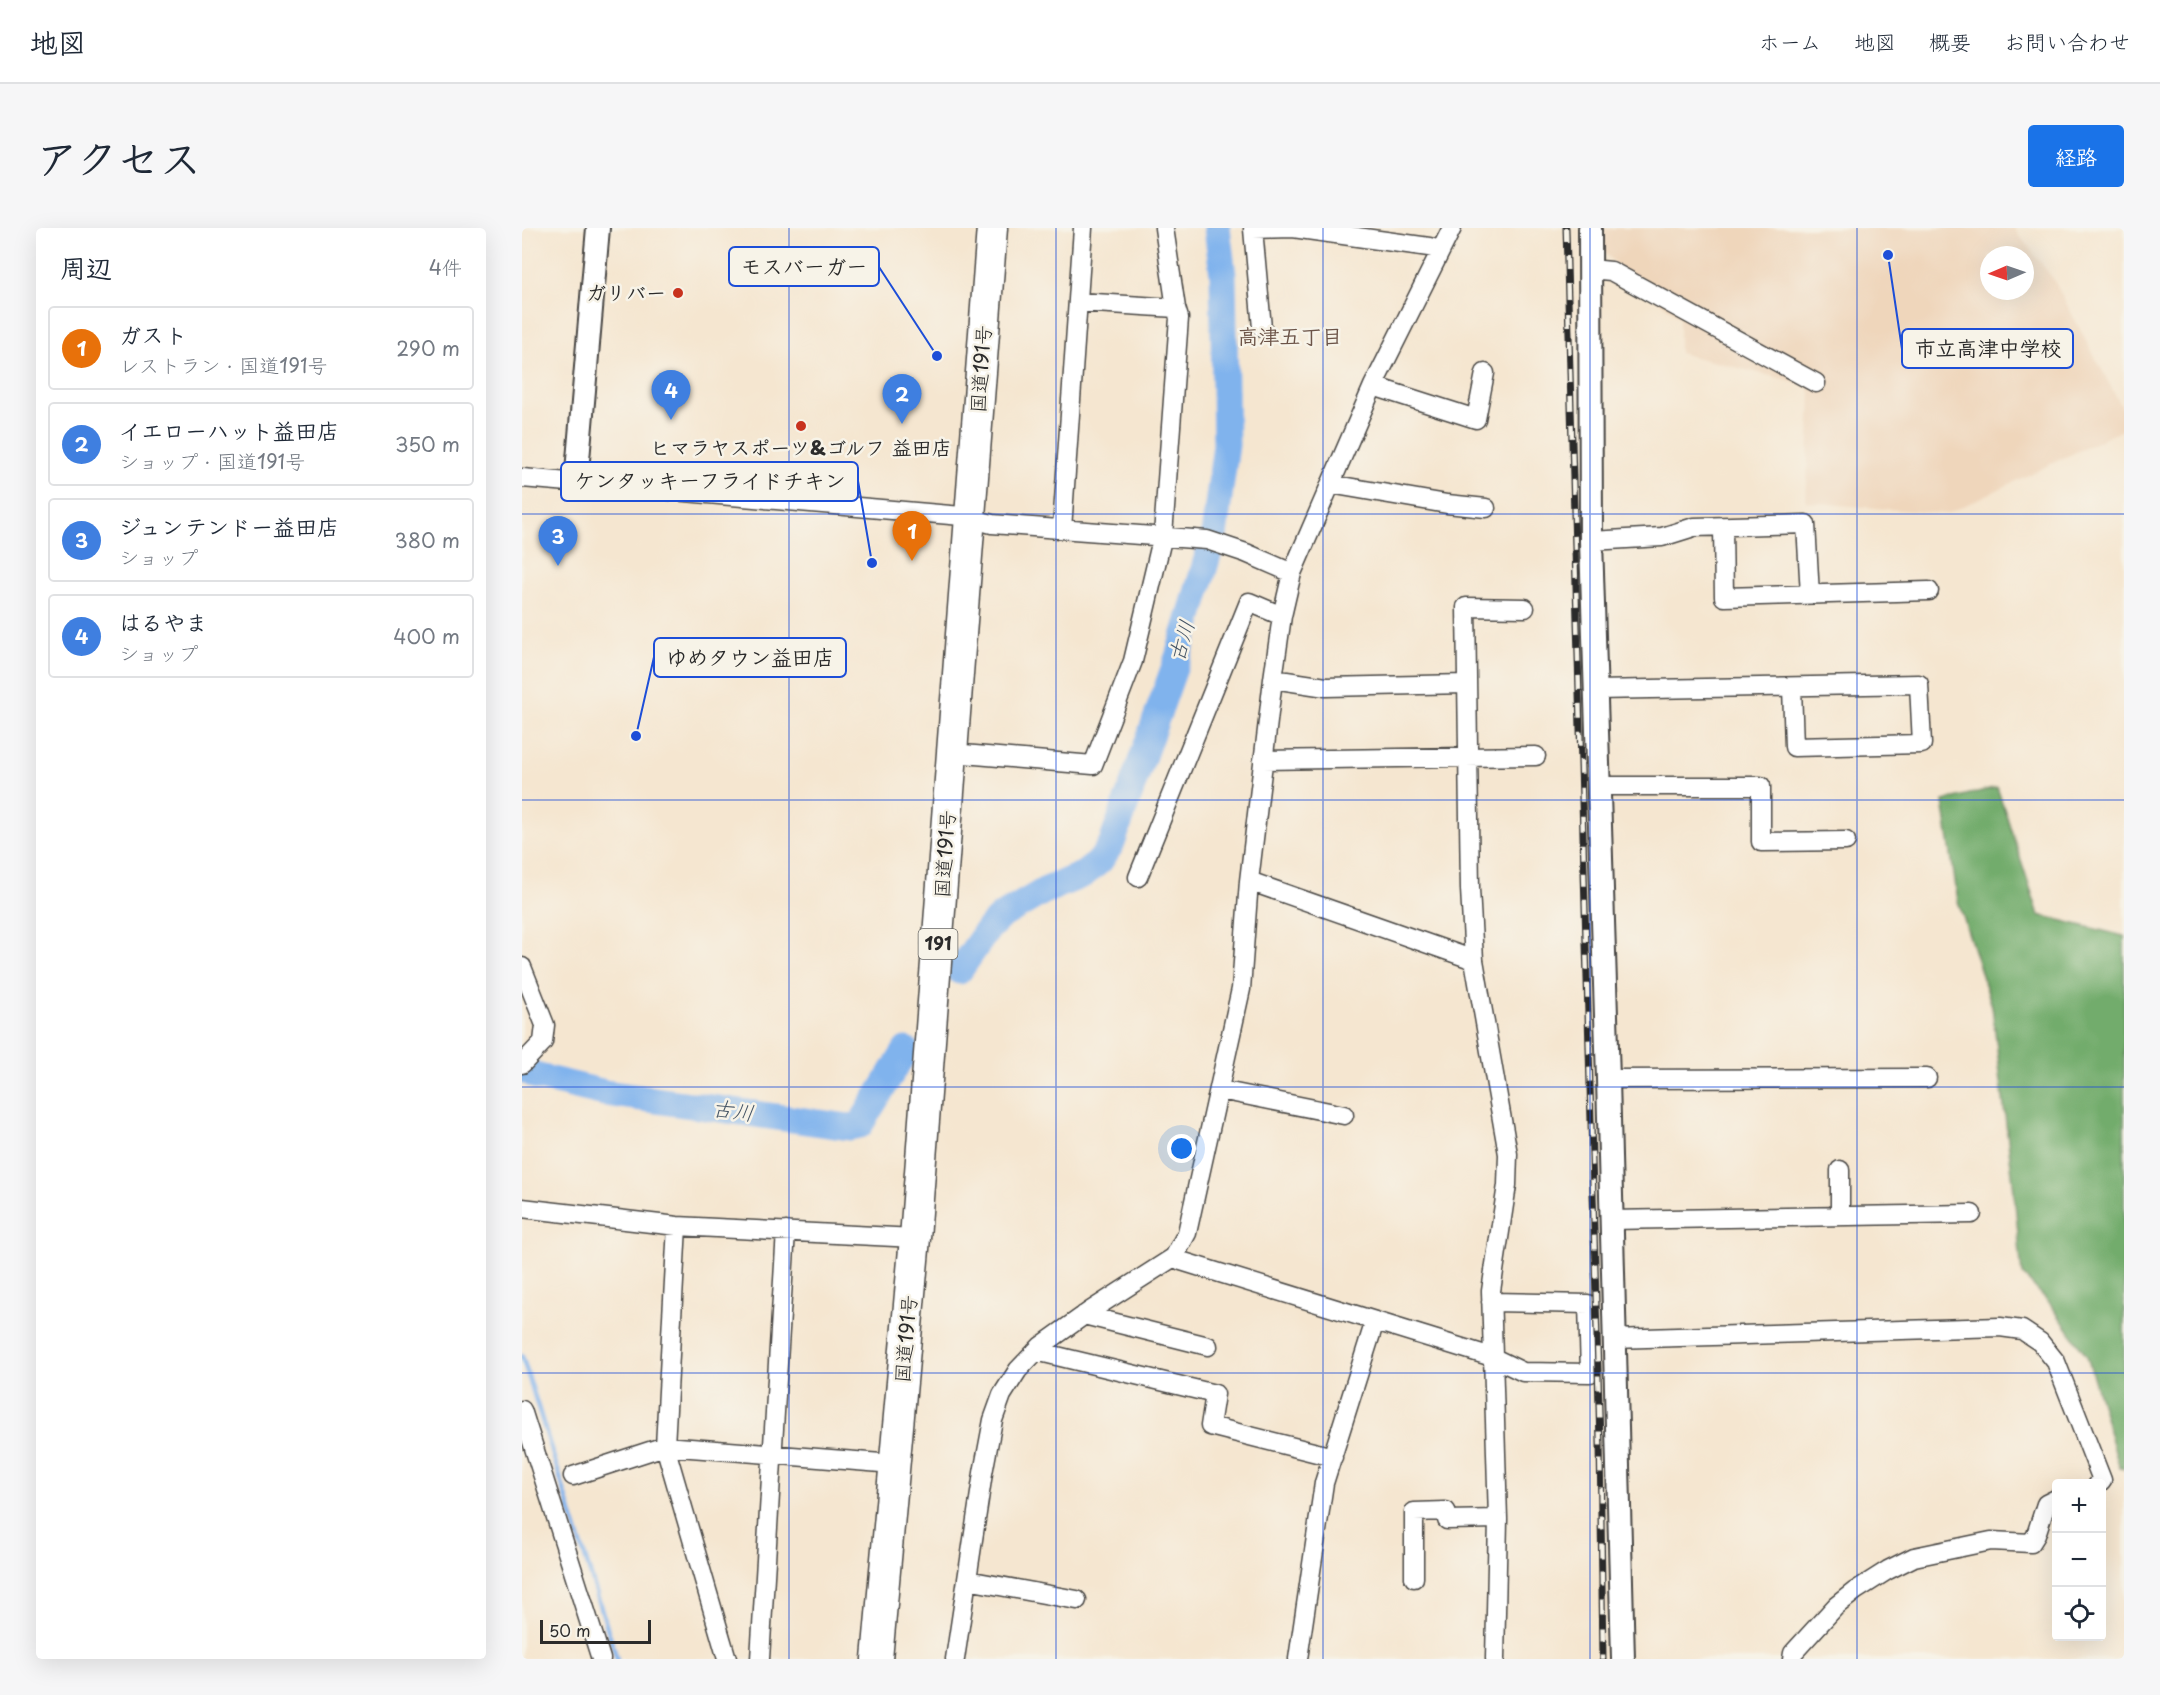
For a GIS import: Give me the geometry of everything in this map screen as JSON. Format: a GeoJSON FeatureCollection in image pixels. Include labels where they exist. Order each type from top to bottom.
{"type":"FeatureCollection","features":[{"type":"Feature","properties":{"kind":"highway","name":"国道191号"},"geometry":{"type":"LineString","coordinates":[[877,1659],[915,1238],[992,228]]}},
{"type":"Feature","properties":{"kind":"street"},"geometry":{"type":"LineString","coordinates":[[576,483],[598,228]]}},
{"type":"Feature","properties":{"kind":"street"},"geometry":{"type":"LineString","coordinates":[[1062,529],[1083,228]]}},
{"type":"Feature","properties":{"kind":"street"},"geometry":{"type":"LineString","coordinates":[[952,753],[1093,765],[1133,661],[1163,535],[1179,318],[1164,228]]}},
{"type":"Feature","properties":{"kind":"street"},"geometry":{"type":"LineString","coordinates":[[1262,328],[1253,229],[1293,228],[1333,231],[1440,250]]}},
{"type":"Feature","properties":{"kind":"street"},"geometry":{"type":"LineString","coordinates":[[955,1659],[993,1420],[1002,1395],[1018,1370],[1036,1351],[1084,1315],[1174,1257],[1187,1233],[1241,989],[1248,881],[1282,616],[1292,573],[1373,386],[1452,228]]}},
{"type":"Feature","properties":{"kind":"street"},"geometry":{"type":"LineString","coordinates":[[1590,228],[1591,541],[1623,1659]]}},
{"type":"Feature","properties":{"kind":"street"},"geometry":{"type":"LineString","coordinates":[[1590,269],[1611,272],[1816,383]]}},
{"type":"Feature","properties":{"kind":"street"},"geometry":{"type":"LineString","coordinates":[[1078,302],[1176,308]]}},
{"type":"Feature","properties":{"kind":"street"},"geometry":{"type":"LineString","coordinates":[[1373,386],[1476,419],[1485,373]]}},
{"type":"Feature","properties":{"kind":"street"},"geometry":{"type":"LineString","coordinates":[[522,478],[970,517],[992,524],[1207,540],[1292,573]]}},
{"type":"Feature","properties":{"kind":"street"},"geometry":{"type":"LineString","coordinates":[[1330,484],[1447,504],[1486,508]]}},
{"type":"Feature","properties":{"kind":"street"},"geometry":{"type":"LineString","coordinates":[[1591,541],[1662,537],[1694,527],[1806,524],[1810,595]]}},
{"type":"Feature","properties":{"kind":"street"},"geometry":{"type":"LineString","coordinates":[[1723,527],[1724,597],[1929,591]]}},
{"type":"Feature","properties":{"kind":"street"},"geometry":{"type":"LineString","coordinates":[[1137,877],[1249,602],[1282,616]]}},
{"type":"Feature","properties":{"kind":"street"},"geometry":{"type":"LineString","coordinates":[[1495,1659],[1498,1519],[1491,1291],[1507,1185],[1508,1154],[1474,960],[1470,889],[1466,607],[1525,608]]}},
{"type":"Feature","properties":{"kind":"street"},"geometry":{"type":"LineString","coordinates":[[1273,679],[1326,687],[1466,684]]}},
{"type":"Feature","properties":{"kind":"street"},"geometry":{"type":"LineString","coordinates":[[1596,690],[1920,684],[1922,744],[1794,747],[1792,687]]}},
{"type":"Feature","properties":{"kind":"street"},"geometry":{"type":"LineString","coordinates":[[1263,760],[1536,756]]}},
{"type":"Feature","properties":{"kind":"street"},"geometry":{"type":"LineString","coordinates":[[1599,786],[1761,786],[1761,842],[1846,841]]}},
{"type":"Feature","properties":{"kind":"street"},"geometry":{"type":"LineString","coordinates":[[1248,881],[1474,960]]}},
{"type":"Feature","properties":{"kind":"street"},"geometry":{"type":"LineString","coordinates":[[522,968],[545,1024],[543,1042],[524,1061]]}},
{"type":"Feature","properties":{"kind":"street"},"geometry":{"type":"LineString","coordinates":[[1608,1079],[1927,1078]]}},
{"type":"Feature","properties":{"kind":"street"},"geometry":{"type":"LineString","coordinates":[[1220,1090],[1344,1115]]}},
{"type":"Feature","properties":{"kind":"street"},"geometry":{"type":"LineString","coordinates":[[1840,1170],[1840,1216]]}},
{"type":"Feature","properties":{"kind":"street"},"geometry":{"type":"LineString","coordinates":[[522,1208],[677,1226],[915,1238]]}},
{"type":"Feature","properties":{"kind":"street"},"geometry":{"type":"LineString","coordinates":[[1610,1220],[1972,1214]]}},
{"type":"Feature","properties":{"kind":"street"},"geometry":{"type":"LineString","coordinates":[[677,1226],[665,1446],[727,1659]]}},
{"type":"Feature","properties":{"kind":"street"},"geometry":{"type":"LineString","coordinates":[[760,1659],[786,1231]]}},
{"type":"Feature","properties":{"kind":"street"},"geometry":{"type":"LineString","coordinates":[[1174,1257],[1492,1357],[1522,1372],[1590,1373],[1588,1304],[1491,1302]]}},
{"type":"Feature","properties":{"kind":"street"},"geometry":{"type":"LineString","coordinates":[[1084,1315],[1208,1346]]}},
{"type":"Feature","properties":{"kind":"street"},"geometry":{"type":"LineString","coordinates":[[1298,1659],[1324,1483],[1375,1321]]}},
{"type":"Feature","properties":{"kind":"street"},"geometry":{"type":"LineString","coordinates":[[1614,1339],[2000,1327],[2022,1330],[2040,1342],[2056,1362],[2102,1479]]}},
{"type":"Feature","properties":{"kind":"street"},"geometry":{"type":"LineString","coordinates":[[1036,1351],[1215,1394],[1210,1426],[1333,1457]]}},
{"type":"Feature","properties":{"kind":"street"},"geometry":{"type":"LineString","coordinates":[[522,1410],[601,1659]]}},
{"type":"Feature","properties":{"kind":"street"},"geometry":{"type":"LineString","coordinates":[[573,1476],[665,1446],[894,1464]]}},
{"type":"Feature","properties":{"kind":"street"},"geometry":{"type":"LineString","coordinates":[[1792,1659],[1793,1653],[1836,1606],[1879,1575],[1914,1557],[1992,1541],[2031,1543],[2046,1504],[2052,1501]]}},
{"type":"Feature","properties":{"kind":"street"},"geometry":{"type":"LineString","coordinates":[[1414,1578],[1414,1512],[1446,1511],[1447,1520],[1498,1519]]}},
{"type":"Feature","properties":{"kind":"street"},"geometry":{"type":"LineString","coordinates":[[967,1580],[1077,1600]]}},
{"type":"Feature","properties":{"kind":"shaded area"},"geometry":{"type":"Polygon","coordinates":[[[1598,228],[2014,228],[2028,246],[1980,246],[1980,300],[2034,300],[2034,254],[2053,279],[2124,411],[2124,429],[1947,514],[1806,502],[1811,395],[1807,385],[1679,353],[1679,317],[1622,270],[1604,252],[1598,240],[1598,228]]]}},
{"type":"Feature","properties":{"kind":"green space"},"geometry":{"type":"Polygon","coordinates":[[[1997,787],[2039,915],[2124,936],[2124,1469],[2120,1468],[2087,1356],[2049,1302],[2022,1274],[1992,1006],[1958,901],[1943,801],[1997,787]]]}},
{"type":"Feature","properties":{"kind":"waterway","name":"古川"},"geometry":{"type":"LineString","coordinates":[[959,971],[988,929],[1000,917],[1044,891],[1084,874],[1100,861],[1112,843],[1178,657],[1214,535],[1226,445],[1223,275],[1217,228]]}},
{"type":"Feature","properties":{"kind":"waterway","name":"古川"},"geometry":{"type":"LineString","coordinates":[[522,1068],[538,1077],[605,1093],[849,1127],[860,1125],[906,1050]]}},
{"type":"Feature","properties":{"kind":"waterway"},"geometry":{"type":"LineString","coordinates":[[522,1356],[617,1659]]}},
{"type":"Feature","properties":{"kind":"railway"},"geometry":{"type":"LineString","coordinates":[[1566,228],[1600,1443],[1603,1659]]}},
{"type":"Feature","properties":{"kind":"place","name":"市立高津中学校"},"geometry":{"type":"Point","coordinates":[1888,255]}},
{"type":"Feature","properties":{"kind":"place","name":"ガリバー"},"geometry":{"type":"Point","coordinates":[678,293]}},
{"type":"Feature","properties":{"kind":"place","name":"モスバーガー"},"geometry":{"type":"Point","coordinates":[937,356]}},
{"type":"Feature","properties":{"kind":"place","name":"はるやま"},"geometry":{"type":"Point","coordinates":[671,420]}},
{"type":"Feature","properties":{"kind":"place","name":"イエローハット益田店"},"geometry":{"type":"Point","coordinates":[902,424]}},
{"type":"Feature","properties":{"kind":"place","name":"ヒマラヤスポーツ&ゴルフ 益田店"},"geometry":{"type":"Point","coordinates":[801,426]}},
{"type":"Feature","properties":{"kind":"place","name":"ガスト"},"geometry":{"type":"Point","coordinates":[912,561]}},
{"type":"Feature","properties":{"kind":"place","name":"ケンタッキーフライドチキン"},"geometry":{"type":"Point","coordinates":[872,563]}},
{"type":"Feature","properties":{"kind":"place","name":"ジュンテンドー益田店"},"geometry":{"type":"Point","coordinates":[558,566]}},
{"type":"Feature","properties":{"kind":"place","name":"ゆめタウン益田店"},"geometry":{"type":"Point","coordinates":[636,736]}},
{"type":"Feature","properties":{"kind":"district","name":"高津五丁目"},"geometry":{"type":"Point","coordinates":[1290,337]}}]}
